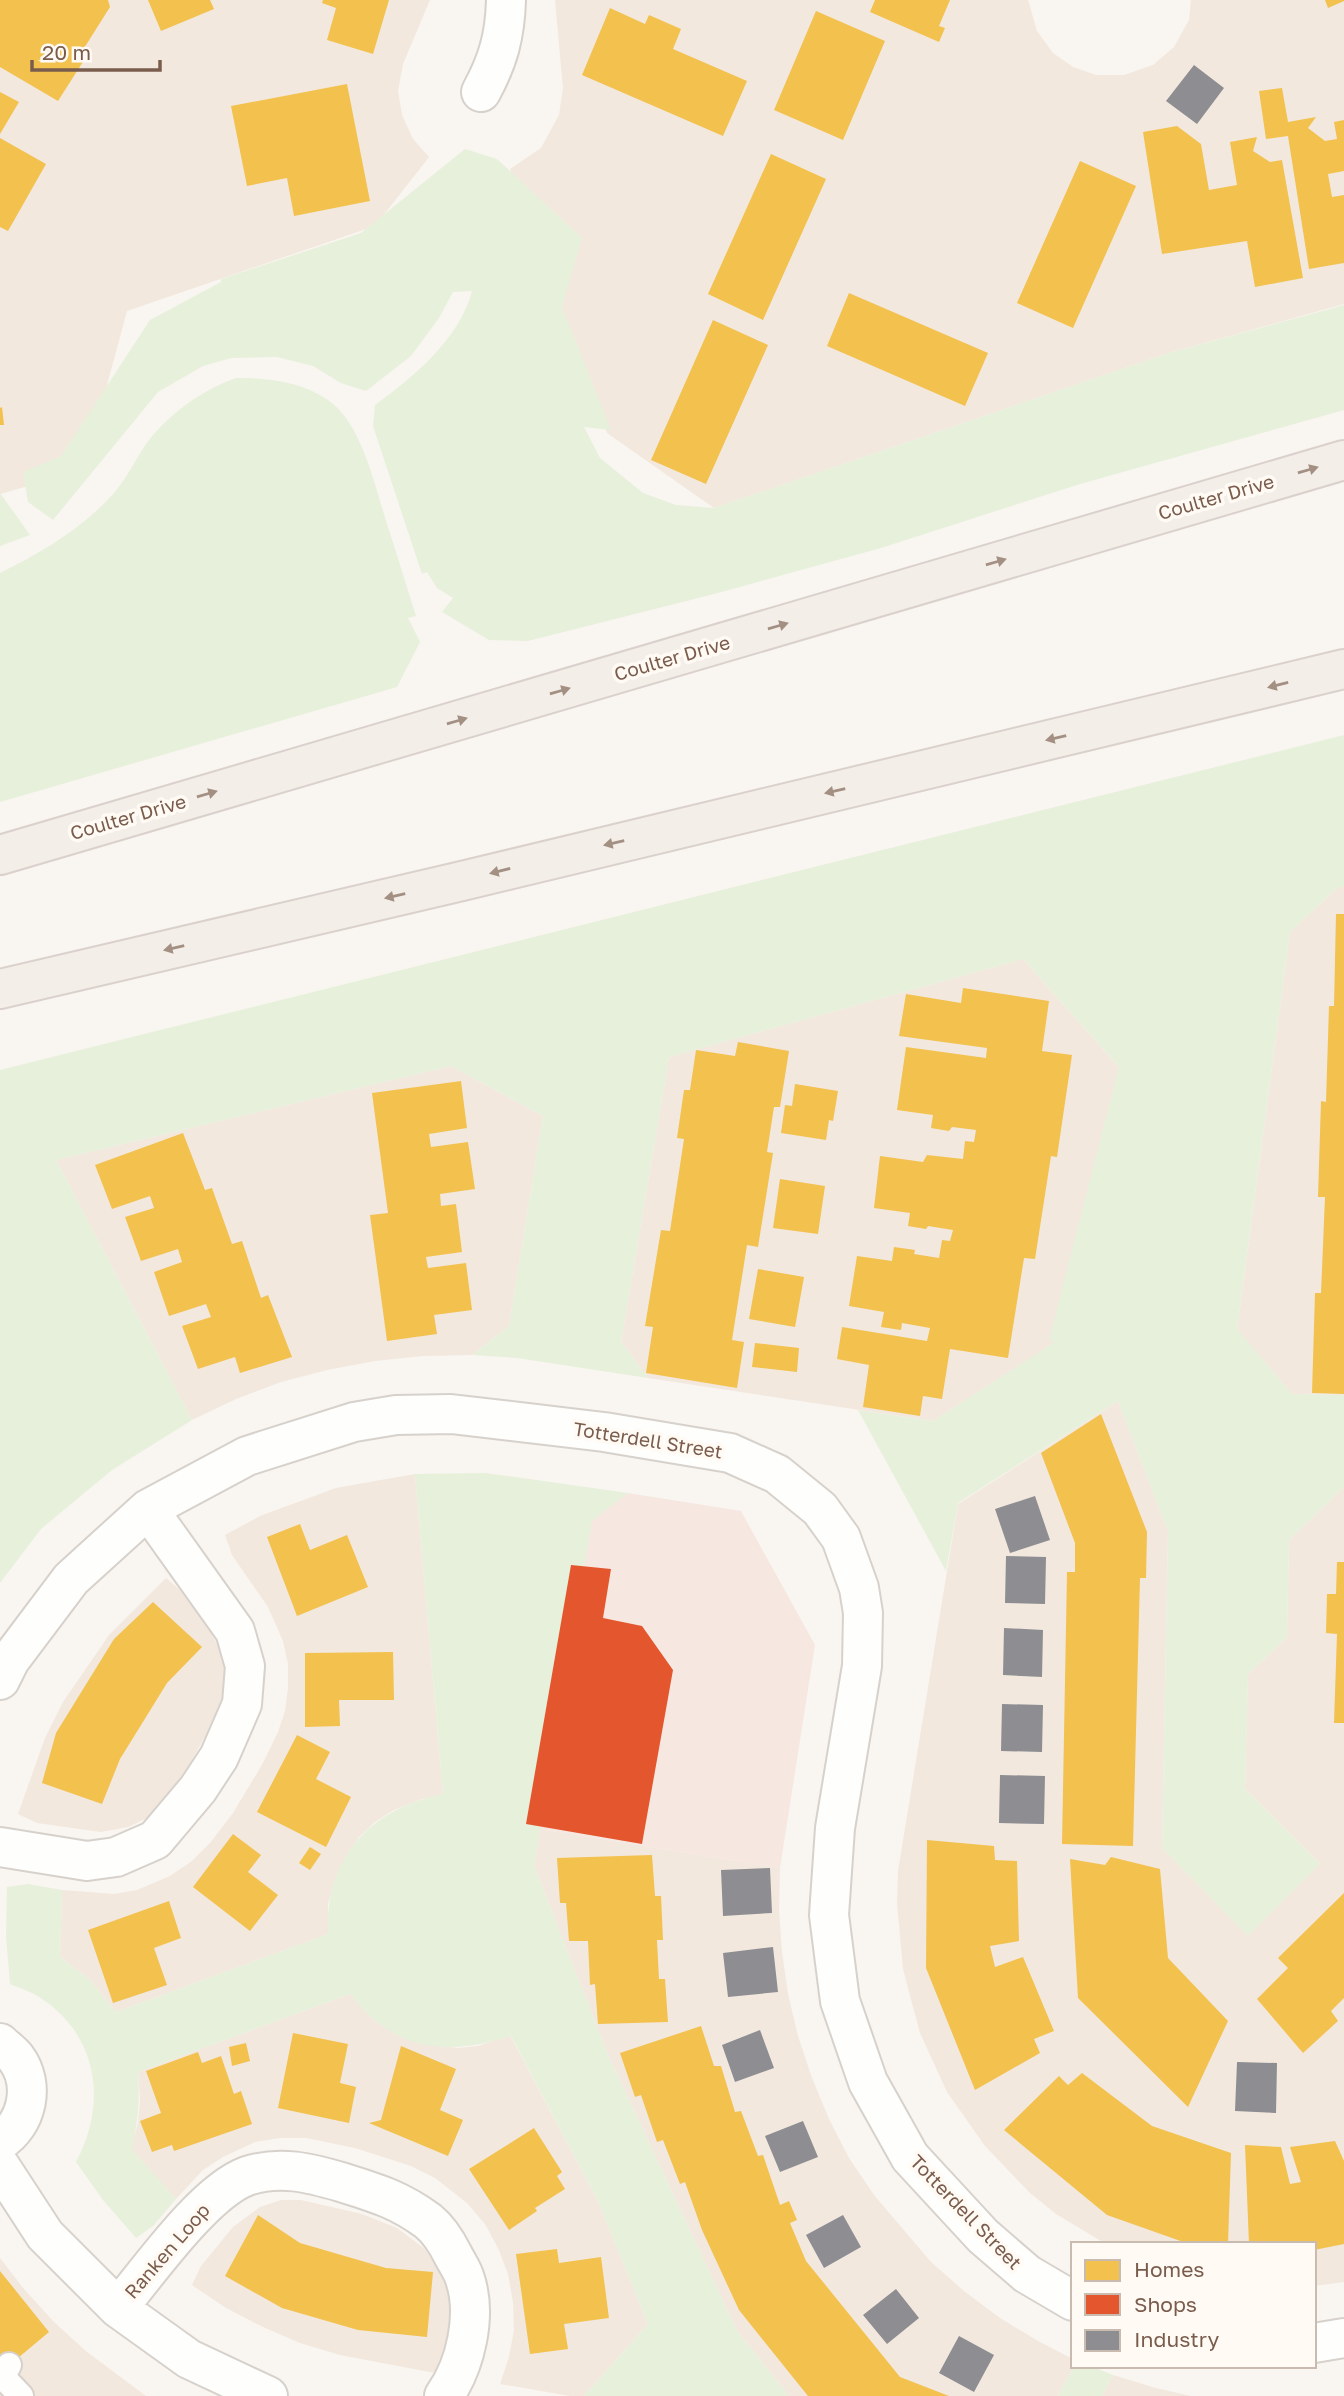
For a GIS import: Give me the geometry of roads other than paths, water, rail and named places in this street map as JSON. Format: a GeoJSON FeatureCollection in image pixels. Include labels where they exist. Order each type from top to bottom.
{"type":"FeatureCollection","features":[{"type":"Feature","properties":{"kind":"main road","name":"Coulter Drive"},"geometry":{"type":"LineString","coordinates":[[0,855],[1344,460]]}},
{"type":"Feature","properties":{"kind":"main road"},"geometry":{"type":"LineString","coordinates":[[0,989],[1344,669]]}},
{"type":"Feature","properties":{"kind":"street"},"geometry":{"type":"LineString","coordinates":[[481,92],[492,72],[505,29],[506,0]]}},
{"type":"Feature","properties":{"kind":"street","name":"Totterdell Street"},"geometry":{"type":"LineString","coordinates":[[0,1680],[10,1660],[71,1579],[148,1509],[247,1456],[354,1422],[396,1415],[474,1416],[604,1432],[730,1453],[777,1474],[820,1510],[841,1538],[859,1588],[863,1613],[862,1666],[835,1828],[829,1915],[840,2001],[867,2082],[910,2157],[983,2235],[1027,2274],[1071,2300]]}},
{"type":"Feature","properties":{"kind":"street"},"geometry":{"type":"LineString","coordinates":[[0,1847],[87,1860],[116,1857],[155,1840],[198,1789],[219,1756],[242,1704],[245,1666],[235,1631],[148,1509]]}},
{"type":"Feature","properties":{"kind":"street"},"geometry":{"type":"LineString","coordinates":[[0,2043],[17,2059],[27,2082],[27,2102],[20,2121],[8,2136],[0,2141]]}},
{"type":"Feature","properties":{"kind":"street"},"geometry":{"type":"LineString","coordinates":[[0,2166],[45,2235],[118,2308],[188,2359],[268,2396]]}},
{"type":"Feature","properties":{"kind":"street","name":"Ranken Loop"},"geometry":{"type":"LineString","coordinates":[[118,2308],[202,2208],[222,2189],[248,2176],[276,2170],[304,2172],[390,2196],[430,2223],[445,2240],[465,2279],[470,2324],[467,2347],[444,2396]]}},
{"type":"Feature","properties":{"kind":"street"},"geometry":{"type":"LineString","coordinates":[[1316,2343],[1344,2338]]}},
{"type":"Feature","properties":{"kind":"lane"},"geometry":{"type":"LineString","coordinates":[[9,2365],[3,2377],[21,2396]]}}]}
